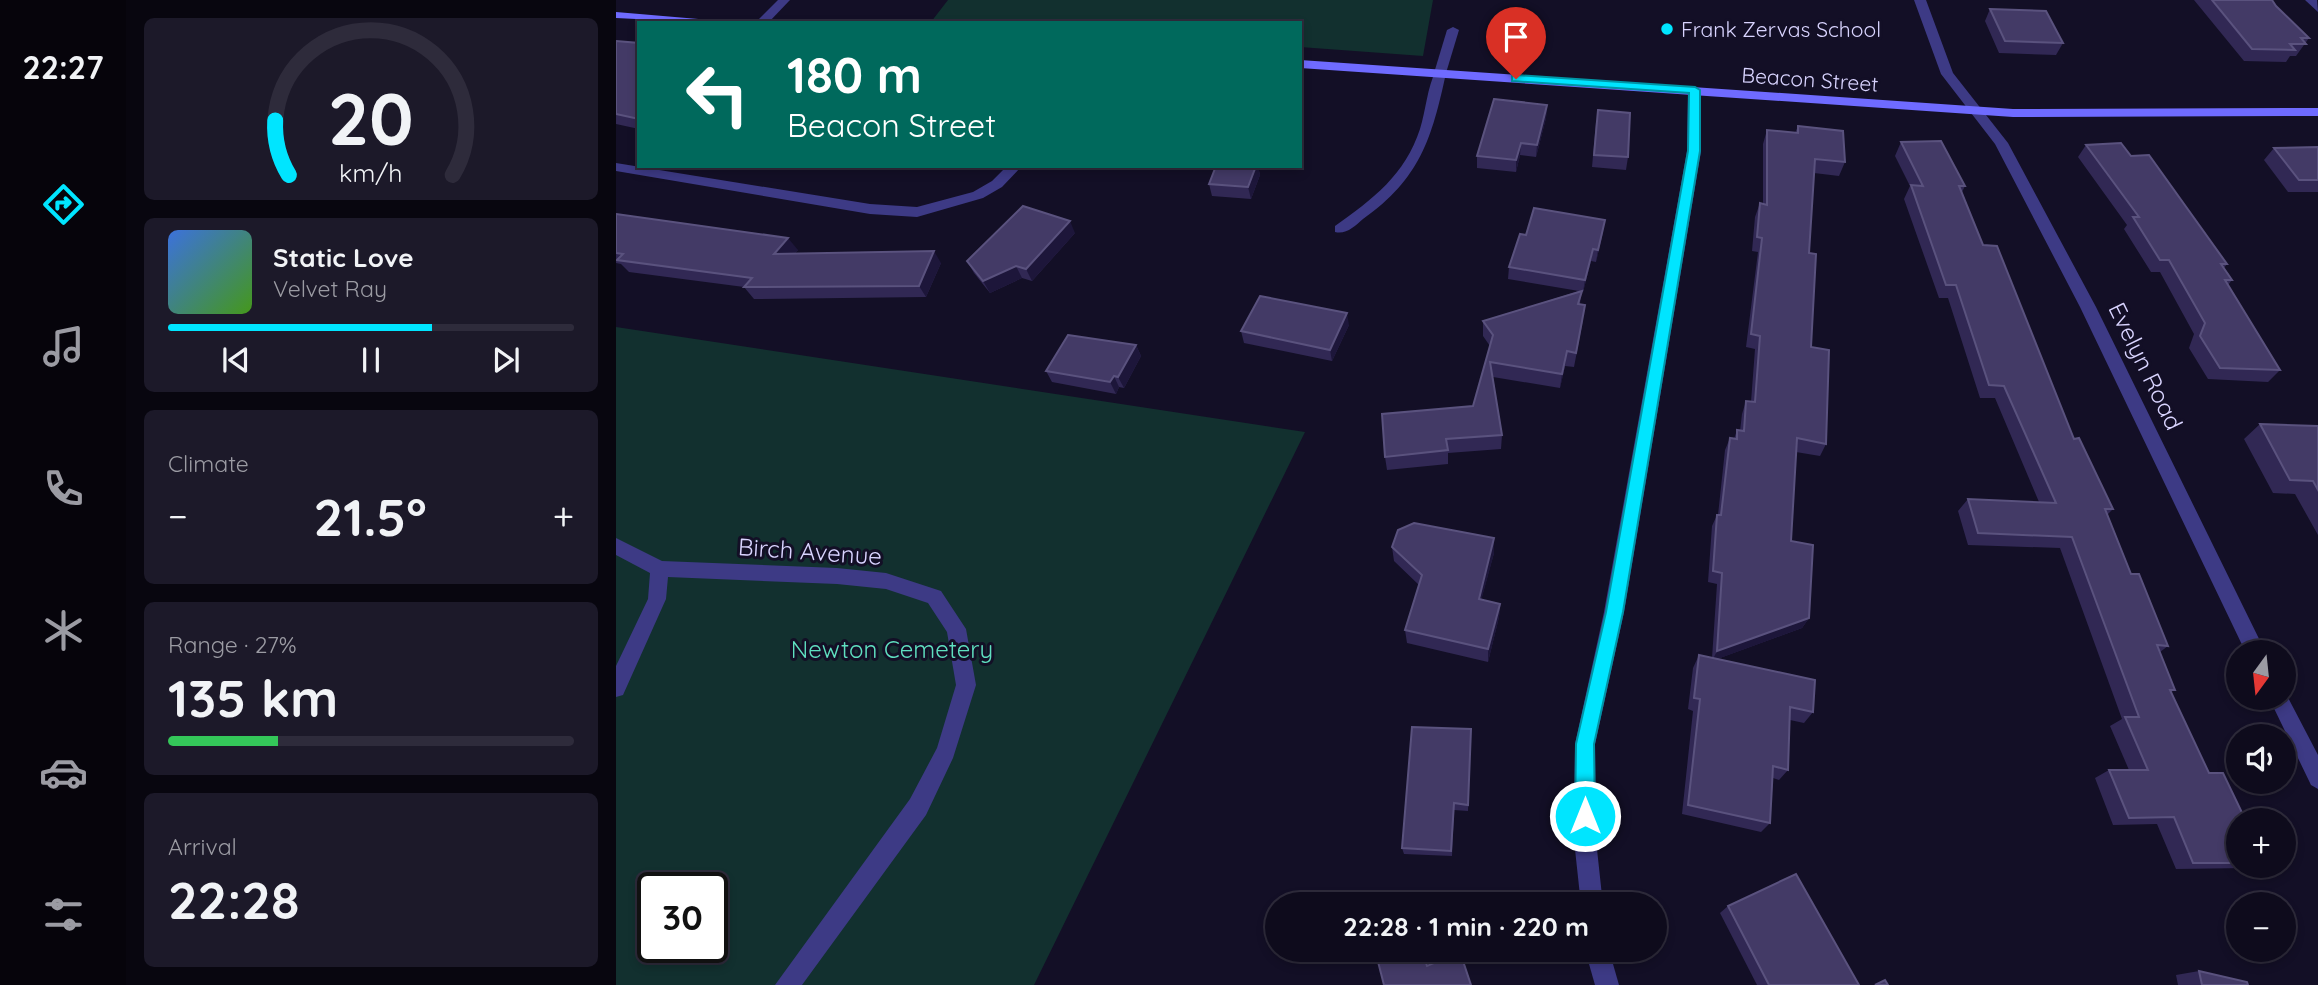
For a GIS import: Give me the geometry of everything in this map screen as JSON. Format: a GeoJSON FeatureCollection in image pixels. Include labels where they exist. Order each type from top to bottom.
{"type":"FeatureCollection","features":[{"type":"Feature","properties":{"kind":"main road"},"geometry":{"type":"LineString","coordinates":[[616,15],[686,21]]}},
{"type":"Feature","properties":{"kind":"main road","name":"Beacon Street"},"geometry":{"type":"LineString","coordinates":[[1302,64],[2032,114],[2318,112]]}},
{"type":"Feature","properties":{"kind":"street"},"geometry":{"type":"LineString","coordinates":[[763,21],[783,0]]}},
{"type":"Feature","properties":{"kind":"street","name":"Evelyn Road"},"geometry":{"type":"LineString","coordinates":[[1920,0],[1947,74],[2001,143],[2088,307],[2250,640]]}},
{"type":"Feature","properties":{"kind":"street"},"geometry":{"type":"LineString","coordinates":[[2311,0],[2318,9]]}},
{"type":"Feature","properties":{"kind":"street"},"geometry":{"type":"LineString","coordinates":[[1340,229],[1385,198],[1409,171],[1424,137],[1453,30]]}},
{"type":"Feature","properties":{"kind":"street"},"geometry":{"type":"LineString","coordinates":[[1591,892],[1585,840],[1585,744],[1614,612],[1694,151],[1695,90]]}},
{"type":"Feature","properties":{"kind":"street"},"geometry":{"type":"LineString","coordinates":[[616,167],[870,209],[917,212],[978,194],[997,184],[1013,168]]}},
{"type":"Feature","properties":{"kind":"street","name":"Birch Avenue"},"geometry":{"type":"LineString","coordinates":[[616,546],[660,569],[838,576],[886,581],[934,597],[956,629],[965,685],[946,751],[918,807],[787,985]]}},
{"type":"Feature","properties":{"kind":"street"},"geometry":{"type":"LineString","coordinates":[[616,688],[657,599],[660,569]]}},
{"type":"Feature","properties":{"kind":"street"},"geometry":{"type":"LineString","coordinates":[[2284,710],[2318,778]]}},
{"type":"Feature","properties":{"kind":"street"},"geometry":{"type":"LineString","coordinates":[[1600,962],[1607,985]]}},
{"type":"Feature","properties":{"kind":"green space"},"geometry":{"type":"Polygon","coordinates":[[[948,0],[1433,0],[1423,56],[1302,47],[1302,21],[932,21],[948,0]]]}},
{"type":"Feature","properties":{"kind":"green space","name":"Newton Cemetery"},"geometry":{"type":"Polygon","coordinates":[[[616,327],[1305,432],[1034,985],[616,985],[616,327]]]}},
{"type":"Feature","properties":{"kind":"building"},"geometry":{"type":"Polygon","coordinates":[[[2212,0],[2272,0],[2309,38],[2301,38],[2306,44],[2290,44],[2295,50],[2252,49],[2212,0]]]}},
{"type":"Feature","properties":{"kind":"building"},"geometry":{"type":"Polygon","coordinates":[[[1990,9],[2046,11],[2063,43],[2005,41],[1990,9]]]}},
{"type":"Feature","properties":{"kind":"building"},"geometry":{"type":"Polygon","coordinates":[[[616,41],[637,43],[637,119],[616,114],[616,41]]]}},
{"type":"Feature","properties":{"kind":"building"},"geometry":{"type":"Polygon","coordinates":[[[1494,99],[1547,105],[1537,145],[1521,143],[1516,160],[1477,156],[1494,99]]]}},
{"type":"Feature","properties":{"kind":"building"},"geometry":{"type":"Polygon","coordinates":[[[1598,110],[1630,113],[1628,157],[1594,155],[1598,110]]]}},
{"type":"Feature","properties":{"kind":"building"},"geometry":{"type":"Polygon","coordinates":[[[1798,126],[1843,131],[1845,162],[1815,159],[1809,253],[1816,254],[1811,347],[1829,350],[1826,444],[1797,438],[1791,541],[1813,545],[1809,618],[1717,651],[1722,573],[1713,571],[1717,515],[1721,515],[1730,438],[1737,439],[1737,430],[1744,431],[1746,401],[1755,402],[1760,336],[1751,334],[1762,238],[1757,237],[1760,203],[1767,205],[1767,130],[1798,133],[1798,126]]]}},
{"type":"Feature","properties":{"kind":"building"},"geometry":{"type":"Polygon","coordinates":[[[1941,141],[1965,186],[1959,186],[1983,245],[1997,246],[2074,439],[2079,438],[2113,509],[2105,509],[2131,574],[2139,574],[2168,646],[2157,645],[2175,690],[2170,690],[2209,773],[2223,773],[2226,794],[2233,794],[2240,808],[2226,808],[2226,863],[2193,863],[2174,817],[2129,818],[2109,770],[2148,770],[2125,717],[2139,717],[2072,537],[1978,533],[1968,499],[2056,503],[2004,386],[1989,385],[1956,285],[1946,285],[1911,185],[1923,186],[1901,142],[1941,141]]]}},
{"type":"Feature","properties":{"kind":"building"},"geometry":{"type":"Polygon","coordinates":[[[2121,143],[2131,156],[2149,155],[2227,264],[2221,264],[2232,280],[2225,280],[2280,370],[2220,368],[2200,336],[2205,323],[2169,260],[2160,260],[2133,217],[2139,217],[2086,145],[2121,143]]]}},
{"type":"Feature","properties":{"kind":"building"},"geometry":{"type":"Polygon","coordinates":[[[2318,147],[2318,180],[2299,180],[2274,148],[2318,147]]]}},
{"type":"Feature","properties":{"kind":"building"},"geometry":{"type":"Polygon","coordinates":[[[1215,168],[1255,168],[1248,187],[1209,184],[1215,168]]]}},
{"type":"Feature","properties":{"kind":"building"},"geometry":{"type":"Polygon","coordinates":[[[1023,206],[1070,221],[1026,269],[1016,266],[983,281],[967,261],[1023,206]]]}},
{"type":"Feature","properties":{"kind":"building"},"geometry":{"type":"Polygon","coordinates":[[[1534,208],[1605,220],[1598,250],[1593,249],[1585,280],[1509,267],[1520,234],[1526,235],[1534,208]]]}},
{"type":"Feature","properties":{"kind":"building"},"geometry":{"type":"Polygon","coordinates":[[[616,214],[788,238],[774,254],[934,251],[919,286],[744,287],[752,278],[617,260],[623,254],[616,253],[616,214]]]}},
{"type":"Feature","properties":{"kind":"building"},"geometry":{"type":"Polygon","coordinates":[[[1582,291],[1578,304],[1585,305],[1576,353],[1567,351],[1562,374],[1490,362],[1502,435],[1446,439],[1448,450],[1385,457],[1382,414],[1473,406],[1493,335],[1483,321],[1582,291]]]}},
{"type":"Feature","properties":{"kind":"building"},"geometry":{"type":"Polygon","coordinates":[[[1260,296],[1347,313],[1330,350],[1241,331],[1260,296]]]}},
{"type":"Feature","properties":{"kind":"building"},"geometry":{"type":"Polygon","coordinates":[[[1068,335],[1136,345],[1118,377],[1114,376],[1110,382],[1046,371],[1068,335]]]}},
{"type":"Feature","properties":{"kind":"building"},"geometry":{"type":"Polygon","coordinates":[[[2260,424],[2318,426],[2318,490],[2313,481],[2290,480],[2260,424]]]}},
{"type":"Feature","properties":{"kind":"building"},"geometry":{"type":"Polygon","coordinates":[[[1414,523],[1494,538],[1479,599],[1500,604],[1488,649],[1405,630],[1422,575],[1392,547],[1398,530],[1414,523]]]}},
{"type":"Feature","properties":{"kind":"building"},"geometry":{"type":"Polygon","coordinates":[[[1699,655],[1815,680],[1813,712],[1790,707],[1788,770],[1773,766],[1770,823],[1688,805],[1700,699],[1694,698],[1699,655]]]}},
{"type":"Feature","properties":{"kind":"building"},"geometry":{"type":"Polygon","coordinates":[[[1412,727],[1471,729],[1468,805],[1454,803],[1451,851],[1402,848],[1412,727]]]}},
{"type":"Feature","properties":{"kind":"building"},"geometry":{"type":"Polygon","coordinates":[[[1796,874],[1859,985],[1769,985],[1728,906],[1796,874]]]}},
{"type":"Feature","properties":{"kind":"building"},"geometry":{"type":"Polygon","coordinates":[[[1378,962],[1426,962],[1427,966],[1436,962],[1463,962],[1471,985],[1384,985],[1378,962]]]}},
{"type":"Feature","properties":{"kind":"building"},"geometry":{"type":"Polygon","coordinates":[[[2199,971],[2247,982],[2248,985],[2202,985],[2199,971]]]}},
{"type":"Feature","properties":{"kind":"building"},"geometry":{"type":"Polygon","coordinates":[[[1885,980],[1888,985],[1875,985],[1885,980]]]}},
{"type":"Feature","properties":{"kind":"place","name":"Frank Zervas School"},"geometry":{"type":"Point","coordinates":[1667,29]}},
{"type":"Feature","properties":{"kind":"route"},"geometry":{"type":"LineString","coordinates":[[1516,79],[1695,90],[1694,151],[1614,612],[1585,744],[1585,816]]}}]}
